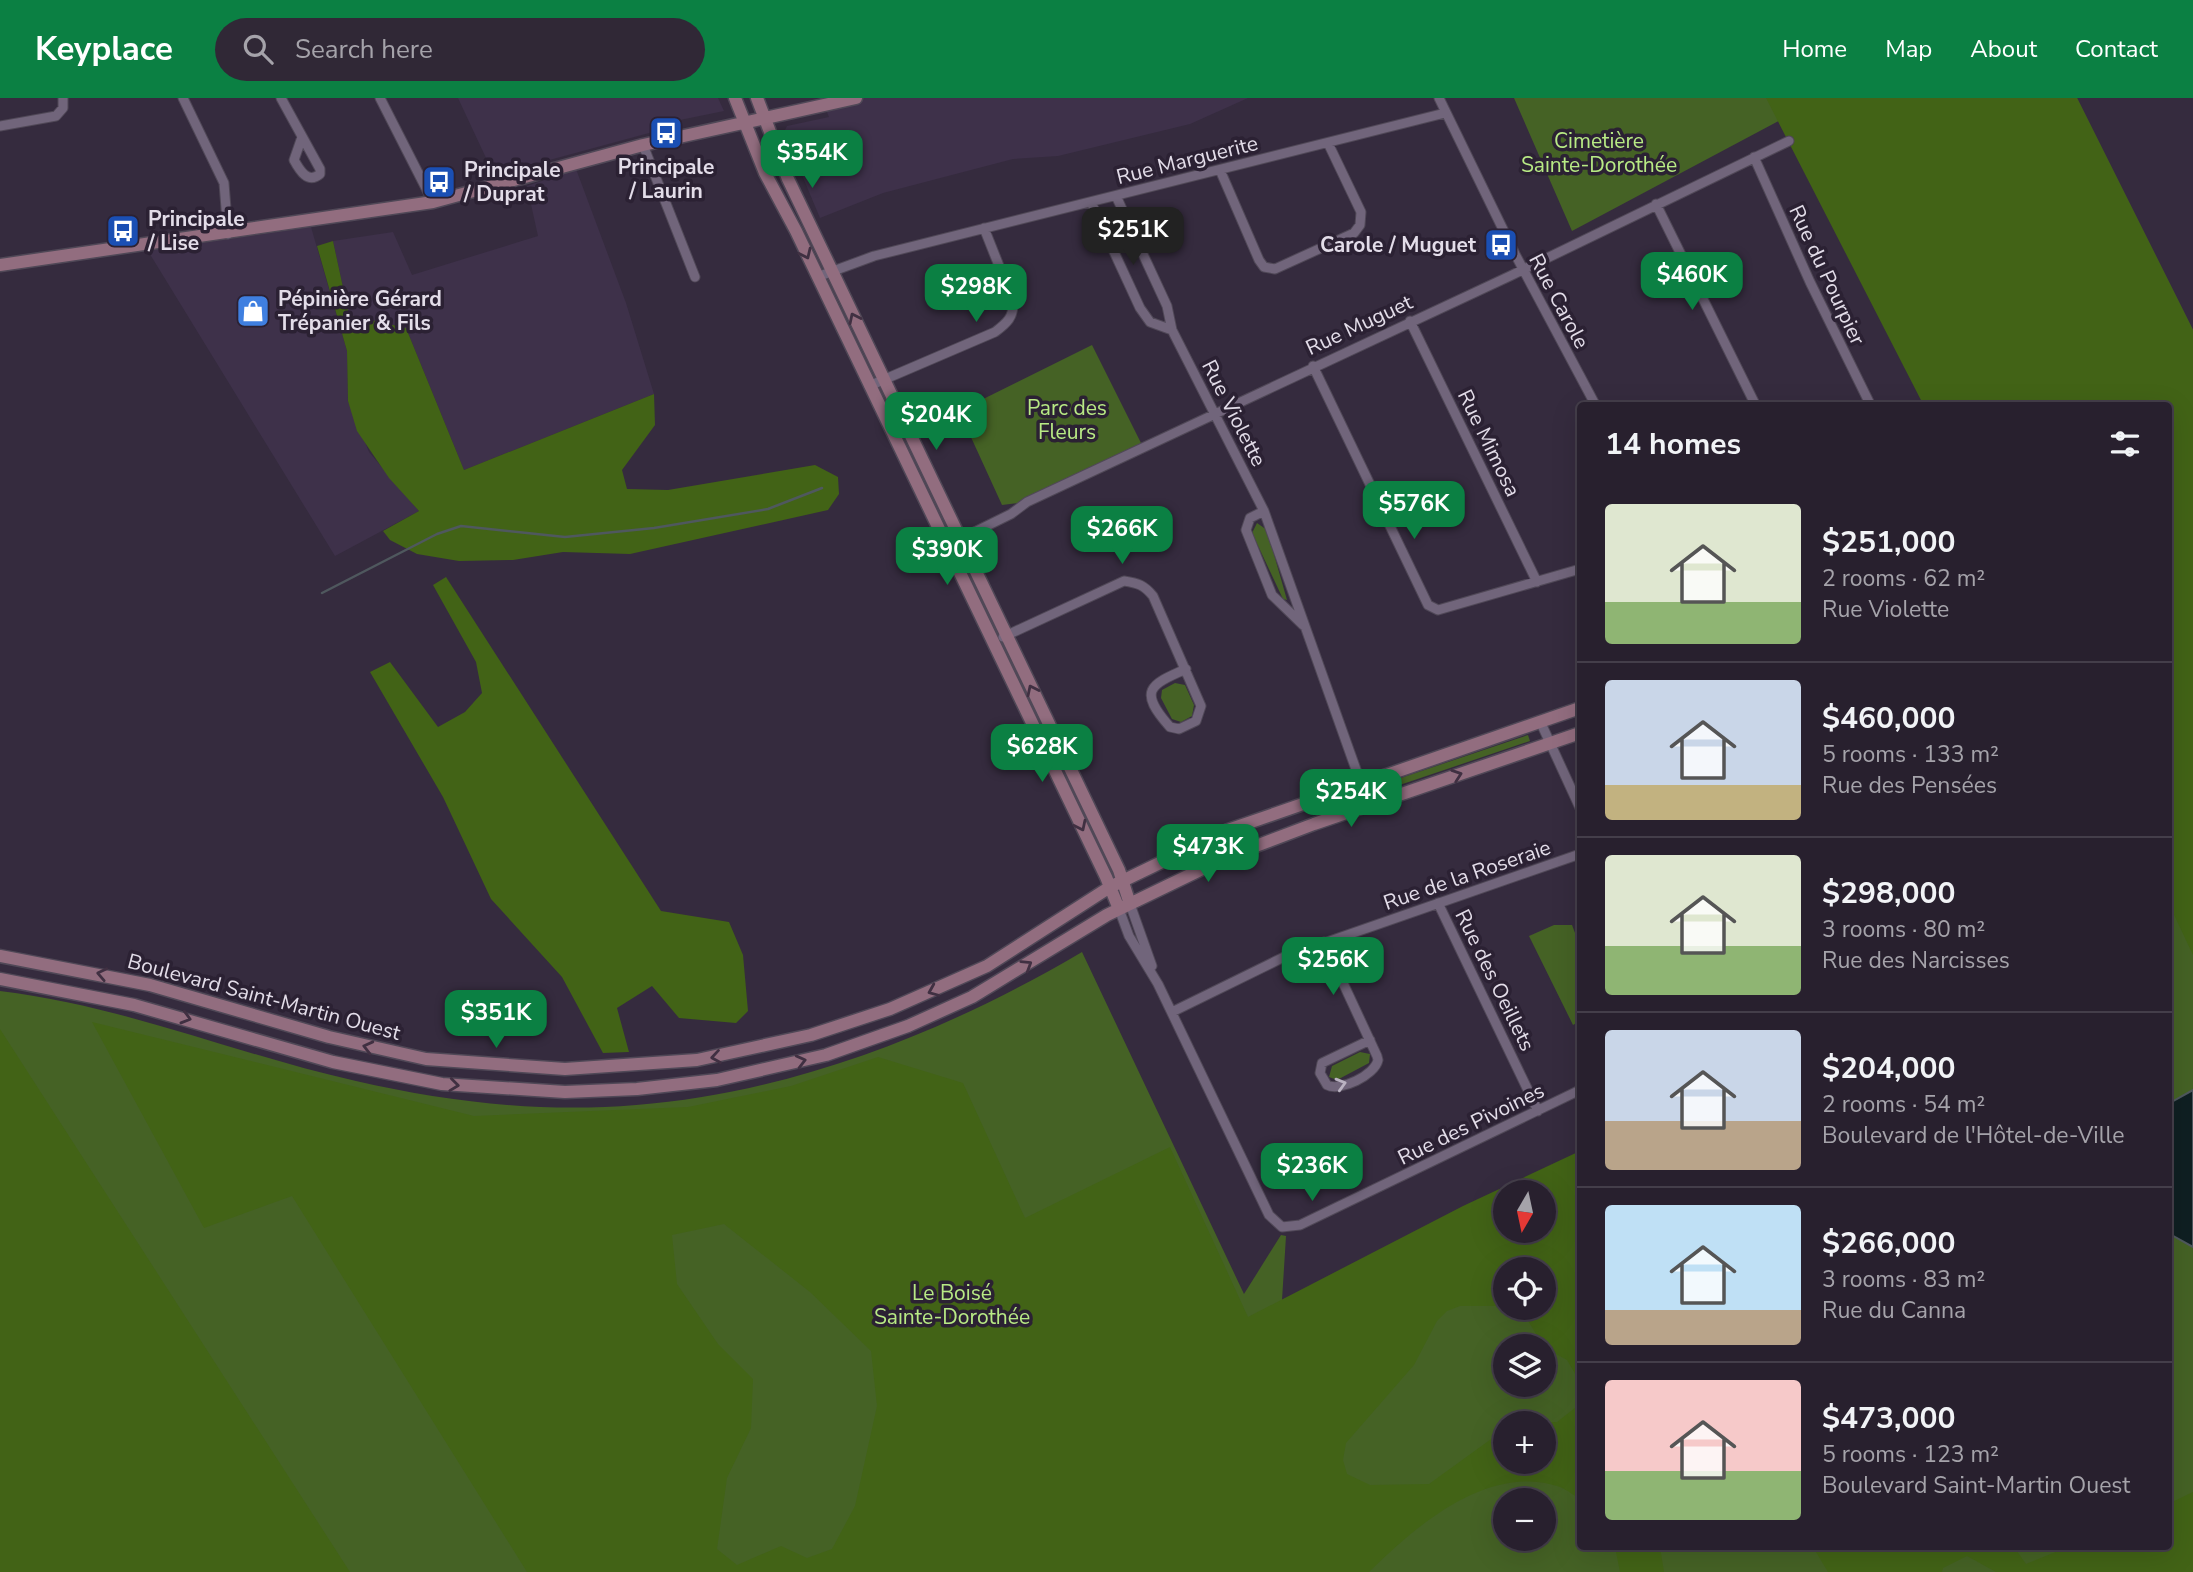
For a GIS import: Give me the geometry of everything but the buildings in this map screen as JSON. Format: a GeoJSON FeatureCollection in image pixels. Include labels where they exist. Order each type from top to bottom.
{"type":"FeatureCollection","features":[{"type":"Feature","properties":{"kind":"street"},"geometry":{"type":"LineString","coordinates":[[0,126],[56,116],[62,108],[63,98]]}},
{"type":"Feature","properties":{"kind":"street"},"geometry":{"type":"LineString","coordinates":[[184,98],[224,183],[228,234]]}},
{"type":"Feature","properties":{"kind":"street"},"geometry":{"type":"LineString","coordinates":[[281,98],[302,137]]}},
{"type":"Feature","properties":{"kind":"street"},"geometry":{"type":"LineString","coordinates":[[380,98],[433,202]]}},
{"type":"Feature","properties":{"kind":"street"},"geometry":{"type":"LineString","coordinates":[[735,98],[765,173],[1110,887],[1125,907]]}},
{"type":"Feature","properties":{"kind":"street"},"geometry":{"type":"LineString","coordinates":[[757,98],[780,161],[831,270],[1123,880],[1125,907]]}},
{"type":"Feature","properties":{"kind":"street"},"geometry":{"type":"LineString","coordinates":[[0,265],[228,234],[433,202],[643,145],[856,98]]}},
{"type":"Feature","properties":{"kind":"street","name":"Rue Carole"},"geometry":{"type":"LineString","coordinates":[[1438,98],[1523,270],[1593,402]]}},
{"type":"Feature","properties":{"kind":"street","name":"Rue Marguerite"},"geometry":{"type":"LineString","coordinates":[[817,277],[831,270],[984,228],[1445,113]]}},
{"type":"Feature","properties":{"kind":"street","name":"Rue Muguet"},"geometry":{"type":"LineString","coordinates":[[946,546],[1011,514],[1027,502],[1523,270],[1789,141]]}},
{"type":"Feature","properties":{"kind":"street"},"geometry":{"type":"LineString","coordinates":[[1220,170],[1259,260],[1264,267],[1275,269],[1354,233],[1360,225],[1360,212],[1328,143]]}},
{"type":"Feature","properties":{"kind":"street"},"geometry":{"type":"LineString","coordinates":[[643,145],[695,277]]}},
{"type":"Feature","properties":{"kind":"street","name":"Rue du Pourpier"},"geometry":{"type":"LineString","coordinates":[[1754,157],[1810,282],[1869,402]]}},
{"type":"Feature","properties":{"kind":"street","name":"Rue Violette"},"geometry":{"type":"LineString","coordinates":[[1116,195],[1167,306],[1172,331],[1216,412],[1264,511],[1369,806]]}},
{"type":"Feature","properties":{"kind":"street","name":"Rue Violette"},"geometry":{"type":"LineString","coordinates":[[1091,202],[1140,308],[1150,322],[1172,331]]}},
{"type":"Feature","properties":{"kind":"street"},"geometry":{"type":"LineString","coordinates":[[1656,204],[1754,402]]}},
{"type":"Feature","properties":{"kind":"street"},"geometry":{"type":"LineString","coordinates":[[869,386],[995,332],[1007,322],[1014,312],[1013,301],[984,228]]}},
{"type":"Feature","properties":{"kind":"street","name":"Rue Mimosa"},"geometry":{"type":"LineString","coordinates":[[1410,321],[1537,582]]}},
{"type":"Feature","properties":{"kind":"street"},"geometry":{"type":"LineString","coordinates":[[1313,366],[1428,605],[1438,610],[1577,570]]}},
{"type":"Feature","properties":{"kind":"street","name":"Rue Violette"},"geometry":{"type":"LineString","coordinates":[[1264,511],[1250,518],[1246,530],[1272,595],[1304,625]]}},
{"type":"Feature","properties":{"kind":"street"},"geometry":{"type":"LineString","coordinates":[[992,641],[1124,581],[1137,582],[1144,585],[1153,596],[1186,669],[1201,706],[1201,714],[1196,722],[1179,729],[1170,727],[1151,696],[1155,682],[1186,669]]}},
{"type":"Feature","properties":{"kind":"street","name":"Boulevard Saint-Martin Ouest"},"geometry":{"type":"LineString","coordinates":[[0,956],[150,985],[329,1037],[402,1054],[495,1066],[608,1069],[737,1053],[830,1030],[876,1014],[987,966],[1110,887],[1239,825],[1577,709]]}},
{"type":"Feature","properties":{"kind":"street"},"geometry":{"type":"LineString","coordinates":[[1540,721],[1577,802]]}},
{"type":"Feature","properties":{"kind":"street","name":"Boulevard Saint-Martin Ouest"},"geometry":{"type":"LineString","coordinates":[[0,979],[134,1004],[333,1062],[415,1080],[528,1092],[627,1090],[751,1073],[834,1053],[889,1034],[972,998],[1125,907],[1227,857],[1577,734]]}},
{"type":"Feature","properties":{"kind":"street","name":"Rue de la Roseraie"},"geometry":{"type":"LineString","coordinates":[[1172,1012],[1261,968],[1324,942],[1577,855]]}},
{"type":"Feature","properties":{"kind":"street","name":"Rue des Oeillets"},"geometry":{"type":"LineString","coordinates":[[1438,903],[1538,1111]]}},
{"type":"Feature","properties":{"kind":"street","name":"Rue des Pivoines"},"geometry":{"type":"LineString","coordinates":[[1125,907],[1158,984],[1269,1215],[1282,1227],[1300,1225],[1577,1092]]}},
{"type":"Feature","properties":{"kind":"street"},"geometry":{"type":"LineString","coordinates":[[1324,942],[1370,1040],[1378,1060],[1374,1070],[1340,1086],[1326,1085],[1320,1073],[1322,1063],[1370,1040]]}},
{"type":"Feature","properties":{"kind":"shaded area"},"geometry":{"type":"Polygon","coordinates":[[[458,98],[718,98],[724,111],[660,125],[660,130],[494,175],[458,98]]]}},
{"type":"Feature","properties":{"kind":"shaded area"},"geometry":{"type":"Polygon","coordinates":[[[821,98],[1248,98],[1190,124],[1058,156],[1013,159],[883,193],[820,218],[784,132],[787,126],[829,117],[821,98]]]}},
{"type":"Feature","properties":{"kind":"shaded area"},"geometry":{"type":"Polygon","coordinates":[[[576,169],[626,303],[654,394],[464,470],[406,328],[349,315],[333,241],[393,232],[412,275],[538,236],[527,186],[576,169]]]}},
{"type":"Feature","properties":{"kind":"shaded area"},"geometry":{"type":"Polygon","coordinates":[[[311,227],[347,351],[348,401],[369,452],[419,511],[335,556],[148,251],[311,227]]]}},
{"type":"Feature","properties":{"kind":"shaded area"},"geometry":{"type":"Polygon","coordinates":[[[2193,1090],[2193,1247],[2172,1235],[2172,1102],[2193,1090]]]}},
{"type":"Feature","properties":{"kind":"green space","name":"Le Boisé Sainte-Dorothée"},"geometry":{"type":"Polygon","coordinates":[[[1514,98],[2077,98],[2193,330],[2193,1572],[0,1572],[0,991],[46,998],[136,1019],[311,1070],[425,1095],[495,1104],[601,1107],[695,1098],[753,1087],[868,1054],[978,1008],[1082,952],[1244,1294],[1281,1235],[1286,1236],[1282,1300],[1493,1196],[1493,1243],[1556,1243],[1556,1180],[1525,1180],[1577,1154],[1577,1550],[2172,1550],[2172,402],[2163,402],[1784,118],[1572,231],[1514,98]]]}},
{"type":"Feature","properties":{"kind":"green space"},"geometry":{"type":"Polygon","coordinates":[[[1766,98],[2077,98],[2193,330],[2193,955],[2172,910],[2172,402],[1922,402],[1766,98]]]}},
{"type":"Feature","properties":{"kind":"green space"},"geometry":{"type":"Polygon","coordinates":[[[333,241],[349,315],[406,328],[464,470],[654,394],[655,425],[622,470],[627,489],[668,490],[815,465],[838,477],[839,494],[828,510],[630,554],[563,552],[513,560],[459,561],[417,554],[390,540],[383,531],[419,511],[389,478],[357,431],[348,401],[347,351],[317,246],[333,241]]]}},
{"type":"Feature","properties":{"kind":"green space","name":"Parc des Fleurs"},"geometry":{"type":"Polygon","coordinates":[[[1092,345],[1143,447],[1027,502],[1002,505],[959,411],[1092,345]]]}},
{"type":"Feature","properties":{"kind":"green space"},"geometry":{"type":"Polygon","coordinates":[[[1257,523],[1267,530],[1287,600],[1283,599],[1252,533],[1257,523]]]}},
{"type":"Feature","properties":{"kind":"green space"},"geometry":{"type":"Polygon","coordinates":[[[446,577],[661,911],[729,922],[743,955],[748,1011],[736,1023],[679,1018],[652,986],[617,1008],[629,1052],[603,1053],[562,977],[491,899],[443,797],[370,672],[390,662],[438,727],[465,712],[482,693],[476,662],[433,585],[446,577]]]}},
{"type":"Feature","properties":{"kind":"green space"},"geometry":{"type":"Polygon","coordinates":[[[1175,683],[1185,685],[1194,705],[1192,716],[1181,722],[1172,719],[1161,698],[1162,690],[1175,683]]]}},
{"type":"Feature","properties":{"kind":"green space"},"geometry":{"type":"Polygon","coordinates":[[[1528,735],[1530,741],[1379,792],[1377,786],[1528,735]]]}},
{"type":"Feature","properties":{"kind":"green space"},"geometry":{"type":"Polygon","coordinates":[[[1554,925],[1572,925],[1577,938],[1577,1023],[1573,1025],[1529,936],[1554,925]]]}},
{"type":"Feature","properties":{"kind":"green space"},"geometry":{"type":"Polygon","coordinates":[[[92,1022],[474,1116],[688,1107],[791,1086],[878,1057],[963,1083],[1025,1218],[1170,1147],[1248,1317],[1493,1192],[1493,1243],[1556,1243],[1556,1180],[1518,1180],[1577,1152],[1577,1377],[1567,1360],[1556,1354],[1556,1334],[1536,1334],[1527,1320],[1556,1320],[1556,1257],[1493,1257],[1493,1306],[1460,1306],[1447,1311],[1437,1321],[1414,1365],[1346,1443],[1343,1460],[1347,1474],[1370,1485],[1429,1484],[1493,1438],[1493,1474],[1556,1474],[1556,1422],[1577,1406],[1577,1497],[1560,1487],[1530,1482],[1504,1484],[1478,1492],[1430,1519],[1369,1572],[527,1572],[292,1196],[204,1228],[92,1022]],[[724,1224],[672,1235],[677,1284],[718,1344],[753,1379],[751,1428],[727,1478],[717,1549],[737,1565],[781,1546],[807,1558],[832,1549],[855,1506],[877,1406],[871,1351],[810,1292],[724,1224]]]}},
{"type":"Feature","properties":{"kind":"green space"},"geometry":{"type":"Polygon","coordinates":[[[0,1029],[350,1572],[0,1572],[0,1029]]]}},
{"type":"Feature","properties":{"kind":"green space"},"geometry":{"type":"Polygon","coordinates":[[[1360,1052],[1370,1054],[1369,1063],[1337,1080],[1329,1077],[1332,1066],[1360,1052]]]}},
{"type":"Feature","properties":{"kind":"green space"},"geometry":{"type":"Polygon","coordinates":[[[2193,1492],[2193,1572],[1996,1572],[1967,1556],[1943,1568],[1942,1572],[1828,1572],[1815,1550],[2016,1550],[2026,1564],[2061,1550],[2172,1550],[2172,1502],[2193,1492]]]}},
{"type":"Feature","properties":{"kind":"green space"},"geometry":{"type":"Polygon","coordinates":[[[1616,1550],[1660,1550],[1664,1572],[1620,1572],[1616,1550]]]}},
{"type":"Feature","properties":{"kind":"waterway"},"geometry":{"type":"LineString","coordinates":[[322,593],[437,534],[461,526],[565,537],[654,528],[768,509],[822,488]]}},
{"type":"Feature","properties":{"kind":"place","name":"Principale / Laurin"},"geometry":{"type":"Point","coordinates":[666,133]}},
{"type":"Feature","properties":{"kind":"place","name":"Principale / Duprat"},"geometry":{"type":"Point","coordinates":[439,182]}},
{"type":"Feature","properties":{"kind":"place","name":"Principale / Lise"},"geometry":{"type":"Point","coordinates":[123,231]}},
{"type":"Feature","properties":{"kind":"place","name":"Carole / Muguet"},"geometry":{"type":"Point","coordinates":[1501,245]}},
{"type":"Feature","properties":{"kind":"place","name":"Pépinière Gérard Trépanier & Fils"},"geometry":{"type":"Point","coordinates":[253,311]}},
{"type":"Feature","properties":{"kind":"park label","name":"Cimetière Sainte-Dorothée"},"geometry":{"type":"Point","coordinates":[1599,153]}}]}
